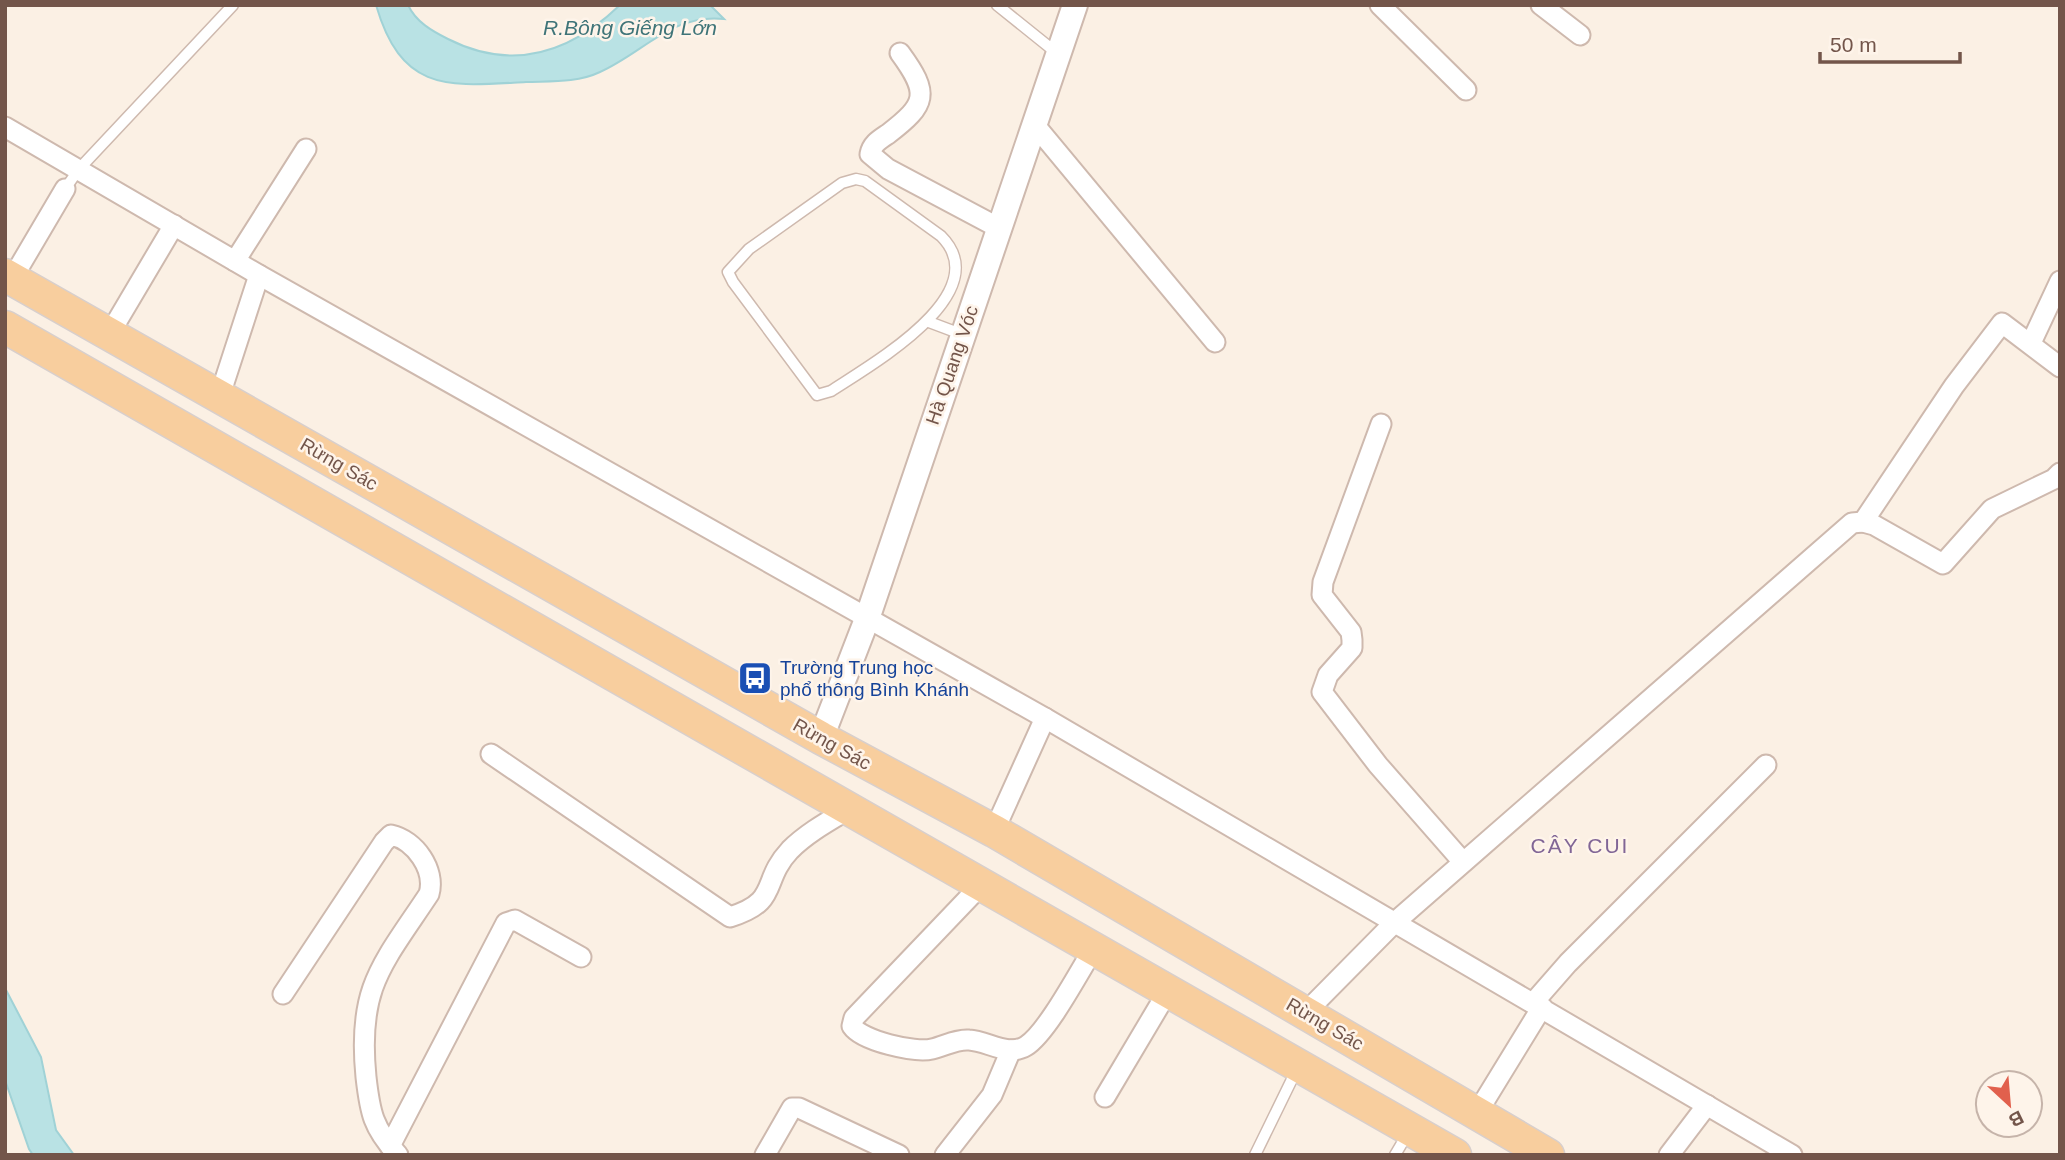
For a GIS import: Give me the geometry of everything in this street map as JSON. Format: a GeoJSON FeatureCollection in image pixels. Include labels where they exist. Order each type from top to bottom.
{"type":"FeatureCollection","features":[{"type":"Feature","properties":{"kind":"main road","name":"Rừng Sác"},"geometry":{"type":"LineString","coordinates":[[9,277],[118,321],[220,396],[824,731],[1000,822],[1483,1104],[1548,1155]]}},
{"type":"Feature","properties":{"kind":"main road"},"geometry":{"type":"LineString","coordinates":[[5,327],[1299,1066],[1403,1142],[1455,1155]]}},
{"type":"Feature","properties":{"kind":"main road"},"geometry":{"type":"LineString","coordinates":[[800,781],[824,731]]}},
{"type":"Feature","properties":{"kind":"street","name":"Hà Quang Vóc"},"geometry":{"type":"LineString","coordinates":[[824,731],[867,619],[1075,5]]}},
{"type":"Feature","properties":{"kind":"street"},"geometry":{"type":"LineString","coordinates":[[1380,5],[1466,90]]}},
{"type":"Feature","properties":{"kind":"street"},"geometry":{"type":"LineString","coordinates":[[1541,5],[1580,35]]}},
{"type":"Feature","properties":{"kind":"street"},"geometry":{"type":"LineString","coordinates":[[900,53],[922,90],[922,100],[910,117],[872,146],[870,154],[888,169],[999,228]]}},
{"type":"Feature","properties":{"kind":"street"},"geometry":{"type":"LineString","coordinates":[[1034,124],[1215,342]]}},
{"type":"Feature","properties":{"kind":"street"},"geometry":{"type":"LineString","coordinates":[[5,127],[259,275],[1045,718],[1538,1005],[1701,1113],[1792,1155]]}},
{"type":"Feature","properties":{"kind":"street"},"geometry":{"type":"LineString","coordinates":[[235,261],[306,149]]}},
{"type":"Feature","properties":{"kind":"street"},"geometry":{"type":"LineString","coordinates":[[9,277],[29,250],[65,189]]}},
{"type":"Feature","properties":{"kind":"street"},"geometry":{"type":"LineString","coordinates":[[118,321],[174,225]]}},
{"type":"Feature","properties":{"kind":"street"},"geometry":{"type":"LineString","coordinates":[[220,396],[259,275]]}},
{"type":"Feature","properties":{"kind":"street"},"geometry":{"type":"LineString","coordinates":[[2031,343],[2060,281]]}},
{"type":"Feature","properties":{"kind":"street"},"geometry":{"type":"LineString","coordinates":[[1863,522],[1954,386],[2002,323],[2060,367]]}},
{"type":"Feature","properties":{"kind":"street"},"geometry":{"type":"LineString","coordinates":[[1381,424],[1323,582],[1322,595],[1351,632],[1352,648],[1328,675],[1322,692],[1378,765],[1463,863]]}},
{"type":"Feature","properties":{"kind":"street"},"geometry":{"type":"LineString","coordinates":[[1313,1005],[1394,923],[1852,523],[1863,522],[1943,564],[1992,509],[2054,479],[2060,473]]}},
{"type":"Feature","properties":{"kind":"street"},"geometry":{"type":"LineString","coordinates":[[1000,822],[1045,718]]}},
{"type":"Feature","properties":{"kind":"street"},"geometry":{"type":"LineString","coordinates":[[491,754],[730,916],[756,907],[765,899],[772,876],[788,852],[805,836],[849,809]]}},
{"type":"Feature","properties":{"kind":"street"},"geometry":{"type":"LineString","coordinates":[[1483,1104],[1529,1027],[1538,1005],[1568,963],[1766,765]]}},
{"type":"Feature","properties":{"kind":"street"},"geometry":{"type":"LineString","coordinates":[[283,994],[384,842],[391,835],[400,837],[430,868],[433,881],[429,894],[370,989],[362,1036],[373,1120],[379,1134],[394,1151],[506,923],[515,920],[581,957]]}},
{"type":"Feature","properties":{"kind":"street"},"geometry":{"type":"LineString","coordinates":[[982,884],[854,1018],[852,1026],[867,1040],[919,1050],[966,1039],[1012,1050],[1030,1044],[1094,948]]}},
{"type":"Feature","properties":{"kind":"street"},"geometry":{"type":"LineString","coordinates":[[1105,1097],[1168,991]]}},
{"type":"Feature","properties":{"kind":"street"},"geometry":{"type":"LineString","coordinates":[[944,1155],[992,1095],[1012,1050]]}},
{"type":"Feature","properties":{"kind":"street"},"geometry":{"type":"LineString","coordinates":[[765,1155],[788,1112],[792,1108],[799,1108],[898,1155]]}},
{"type":"Feature","properties":{"kind":"street"},"geometry":{"type":"LineString","coordinates":[[1669,1155],[1701,1113]]}},
{"type":"Feature","properties":{"kind":"lane"},"geometry":{"type":"LineString","coordinates":[[65,189],[79,169],[233,5]]}},
{"type":"Feature","properties":{"kind":"lane"},"geometry":{"type":"LineString","coordinates":[[997,5],[1058,54]]}},
{"type":"Feature","properties":{"kind":"lane"},"geometry":{"type":"LineString","coordinates":[[865,181],[952,247],[958,265],[956,278],[929,322],[831,391],[817,395],[728,272],[749,249],[842,183],[865,181]]}},
{"type":"Feature","properties":{"kind":"lane"},"geometry":{"type":"LineString","coordinates":[[929,322],[962,334]]}},
{"type":"Feature","properties":{"kind":"lane"},"geometry":{"type":"LineString","coordinates":[[1255,1155],[1299,1066]]}},
{"type":"Feature","properties":{"kind":"water","name":"R.Bông Giếng Lớn"},"geometry":{"type":"Polygon","coordinates":[[[376,5],[408,5],[420,21],[448,39],[472,49],[518,55],[561,46],[601,22],[620,5],[710,5],[724,19],[689,22],[674,28],[616,64],[591,76],[573,80],[474,84],[452,83],[415,70],[400,55],[387,34],[376,5]]]}},
{"type":"Feature","properties":{"kind":"water"},"geometry":{"type":"Polygon","coordinates":[[[5,988],[41,1057],[56,1130],[74,1155],[33,1155],[29,1149],[5,1080],[5,988]]]}},
{"type":"Feature","properties":{"kind":"place","name":"Trường Trung học phổ thông Bình Khánh"},"geometry":{"type":"Point","coordinates":[755,678]}},
{"type":"Feature","properties":{"kind":"district","name":"CÂY CUI"},"geometry":{"type":"Point","coordinates":[1580,845]}}]}
